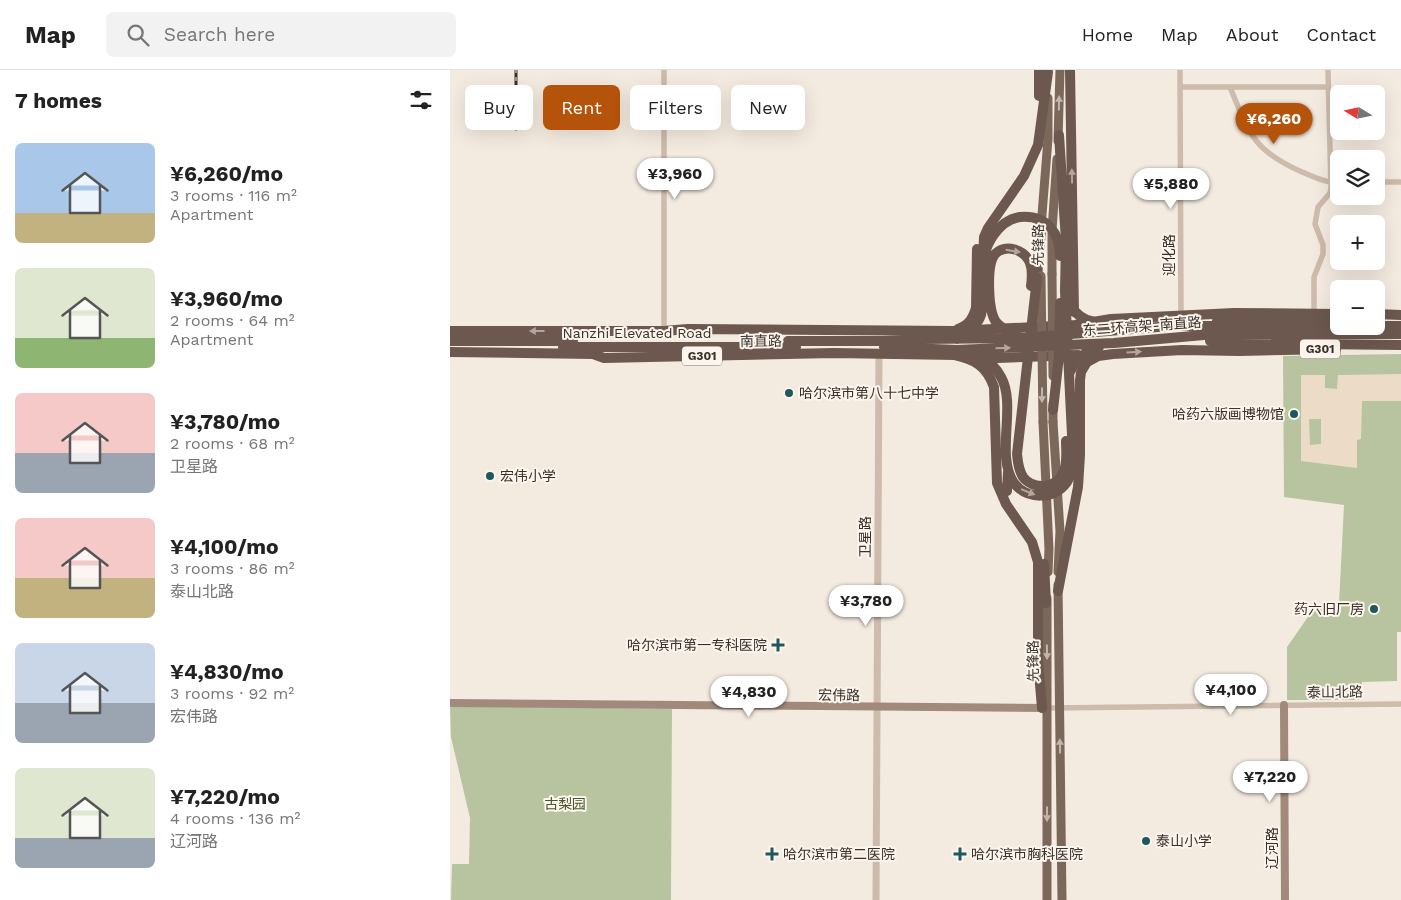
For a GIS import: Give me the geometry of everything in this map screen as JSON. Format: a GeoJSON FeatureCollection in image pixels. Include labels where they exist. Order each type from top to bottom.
{"type":"FeatureCollection","features":[{"type":"Feature","properties":{"kind":"highway"},"geometry":{"type":"LineString","coordinates":[[1070,70],[1070,304],[1079,316],[1096,322],[1330,319]]}},
{"type":"Feature","properties":{"kind":"highway"},"geometry":{"type":"LineString","coordinates":[[955,343],[976,325],[981,314],[983,246],[988,228],[1018,186],[1034,156],[1039,141],[1045,71]]}},
{"type":"Feature","properties":{"kind":"highway"},"geometry":{"type":"LineString","coordinates":[[955,343],[984,359],[995,368],[1004,382],[1006,391],[1007,464],[1012,481],[1024,492],[1033,495],[1041,496],[1056,492],[1067,482],[1071,475],[1074,456],[1070,293],[1059,135]]}},
{"type":"Feature","properties":{"kind":"highway"},"geometry":{"type":"LineString","coordinates":[[955,343],[964,327],[974,317],[976,308],[979,231],[983,223],[1034,156]]}},
{"type":"Feature","properties":{"kind":"highway"},"geometry":{"type":"LineString","coordinates":[[983,264],[996,231],[1008,221],[1016,218],[1037,218],[1047,224],[1058,238],[1060,249],[1059,356],[1053,410]]}},
{"type":"Feature","properties":{"kind":"highway"},"geometry":{"type":"LineString","coordinates":[[1041,230],[1039,277],[1017,454],[1018,466],[1029,482],[1040,486],[1048,486],[1059,480],[1063,475],[1066,461],[1068,376],[1075,362],[1081,356],[1091,349],[1114,343]]}},
{"type":"Feature","properties":{"kind":"highway"},"geometry":{"type":"LineString","coordinates":[[1007,491],[1032,270],[1030,262],[1024,254],[1016,250],[1006,249],[996,254],[991,262],[990,306],[996,322],[1007,331],[1021,338]]}},
{"type":"Feature","properties":{"kind":"highway"},"geometry":{"type":"LineString","coordinates":[[1058,591],[1078,487],[1080,455],[1082,358],[1070,293]]}},
{"type":"Feature","properties":{"kind":"highway"},"geometry":{"type":"LineString","coordinates":[[1175,320],[1234,313],[1330,314]]}},
{"type":"Feature","properties":{"kind":"highway"},"geometry":{"type":"LineString","coordinates":[[1385,314],[1401,315]]}},
{"type":"Feature","properties":{"kind":"highway"},"geometry":{"type":"LineString","coordinates":[[1385,319],[1401,319]]}},
{"type":"Feature","properties":{"kind":"highway","name":"东二环高架-南直路"},"geometry":{"type":"LineString","coordinates":[[883,347],[924,349],[955,343],[1021,338],[1175,320],[1330,326]]}},
{"type":"Feature","properties":{"kind":"highway","name":"G301"},"geometry":{"type":"LineString","coordinates":[[955,343],[1114,321]]}},
{"type":"Feature","properties":{"kind":"highway"},"geometry":{"type":"LineString","coordinates":[[1385,326],[1401,326]]}},
{"type":"Feature","properties":{"kind":"highway","name":"南直路"},"geometry":{"type":"LineString","coordinates":[[450,331],[664,331],[688,329],[955,343]]}},
{"type":"Feature","properties":{"kind":"highway"},"geometry":{"type":"LineString","coordinates":[[688,329],[703,333],[884,334],[922,338]]}},
{"type":"Feature","properties":{"kind":"highway","name":"东二环高架-南直路"},"geometry":{"type":"LineString","coordinates":[[883,347],[922,338],[955,343],[1114,343],[1172,337],[1223,335],[1401,334]]}},
{"type":"Feature","properties":{"kind":"highway"},"geometry":{"type":"LineString","coordinates":[[1172,337],[1238,343],[1401,346]]}},
{"type":"Feature","properties":{"kind":"highway","name":"Nanzhi Elevated Road"},"geometry":{"type":"LineString","coordinates":[[450,341],[883,347]]}},
{"type":"Feature","properties":{"kind":"highway","name":"南直路"},"geometry":{"type":"LineString","coordinates":[[450,352],[593,354],[604,358],[955,343]]}},
{"type":"Feature","properties":{"kind":"highway"},"geometry":{"type":"LineString","coordinates":[[955,343],[997,358],[1082,358]]}},
{"type":"Feature","properties":{"kind":"highway"},"geometry":{"type":"LineString","coordinates":[[955,343],[970,359],[984,368],[994,386],[997,483],[1000,494],[1030,536],[1037,554],[1038,661],[1045,708]]}},
{"type":"Feature","properties":{"kind":"highway","name":"G301"},"geometry":{"type":"LineString","coordinates":[[1082,358],[1113,354],[1182,350],[1239,351],[1401,346]]}},
{"type":"Feature","properties":{"kind":"highway","name":"Nanzhi Elevated Road"},"geometry":{"type":"LineString","coordinates":[[450,347],[883,347]]}},
{"type":"Feature","properties":{"kind":"highway"},"geometry":{"type":"LineString","coordinates":[[604,358],[614,354],[903,353],[924,349]]}},
{"type":"Feature","properties":{"kind":"highway"},"geometry":{"type":"LineString","coordinates":[[995,368],[1000,394],[1003,476],[1007,491],[1040,546],[1044,566],[1046,603]]}},
{"type":"Feature","properties":{"kind":"main road","name":"先锋路"},"geometry":{"type":"LineString","coordinates":[[1060,70],[1059,135],[1052,230],[1052,274],[1053,422],[1060,531],[1058,591],[1062,900]]}},
{"type":"Feature","properties":{"kind":"main road","name":"先锋路"},"geometry":{"type":"LineString","coordinates":[[1041,230],[1048,139],[1045,71]]}},
{"type":"Feature","properties":{"kind":"main road","name":"先锋路"},"geometry":{"type":"LineString","coordinates":[[1039,277],[1042,422],[1048,548],[1045,708],[1047,900]]}},
{"type":"Feature","properties":{"kind":"main road","name":"宏伟路"},"geometry":{"type":"LineString","coordinates":[[450,703],[1045,708]]}},
{"type":"Feature","properties":{"kind":"main road","name":"辽河路"},"geometry":{"type":"LineString","coordinates":[[1282,705],[1283,900]]}},
{"type":"Feature","properties":{"kind":"street"},"geometry":{"type":"LineString","coordinates":[[664,70],[664,331]]}},
{"type":"Feature","properties":{"kind":"street","name":"迎化路"},"geometry":{"type":"LineString","coordinates":[[1180,70],[1175,320],[1182,350]]}},
{"type":"Feature","properties":{"kind":"street"},"geometry":{"type":"LineString","coordinates":[[1230,87],[1246,128],[1260,147],[1290,167],[1330,183],[1328,70]]}},
{"type":"Feature","properties":{"kind":"street"},"geometry":{"type":"LineString","coordinates":[[1180,87],[1328,87]]}},
{"type":"Feature","properties":{"kind":"street"},"geometry":{"type":"LineString","coordinates":[[1385,182],[1401,182]]}},
{"type":"Feature","properties":{"kind":"street"},"geometry":{"type":"LineString","coordinates":[[1314,313],[1314,276],[1323,254],[1323,245],[1315,224],[1318,207],[1330,194]]}},
{"type":"Feature","properties":{"kind":"street","name":"卫星路"},"geometry":{"type":"LineString","coordinates":[[876,900],[883,347]]}},
{"type":"Feature","properties":{"kind":"street","name":"泰山北路"},"geometry":{"type":"LineString","coordinates":[[1045,708],[1401,704]]}},
{"type":"Feature","properties":{"kind":"green space"},"geometry":{"type":"Polygon","coordinates":[[[1401,354],[1401,632],[1397,632],[1397,681],[1362,682],[1359,685],[1359,700],[1287,700],[1287,647],[1317,604],[1339,604],[1344,505],[1284,497],[1283,356],[1401,354]]]}},
{"type":"Feature","properties":{"kind":"green space","name":"古梨园"},"geometry":{"type":"Polygon","coordinates":[[[450,706],[672,709],[671,900],[451,900],[452,864],[469,864],[470,818],[451,737],[450,706]]]}},
{"type":"Feature","properties":{"kind":"shaded area"},"geometry":{"type":"Polygon","coordinates":[[[1401,374],[1401,401],[1362,401],[1361,439],[1357,440],[1357,468],[1301,461],[1301,375],[1325,375],[1325,388],[1337,389],[1338,375],[1401,374]],[[1309,419],[1310,445],[1321,444],[1321,419],[1309,419]]]}},
{"type":"Feature","properties":{"kind":"railway"},"geometry":{"type":"LineString","coordinates":[[516,70],[516,85]]}},
{"type":"Feature","properties":{"kind":"place","name":"哈尔滨市第八十七中学"},"geometry":{"type":"Point","coordinates":[789,393]}},
{"type":"Feature","properties":{"kind":"place","name":"哈药六版画博物馆"},"geometry":{"type":"Point","coordinates":[1294,414]}},
{"type":"Feature","properties":{"kind":"place","name":"宏伟小学"},"geometry":{"type":"Point","coordinates":[490,476]}},
{"type":"Feature","properties":{"kind":"place","name":"药六旧厂房"},"geometry":{"type":"Point","coordinates":[1374,609]}},
{"type":"Feature","properties":{"kind":"place","name":"哈尔滨市第一专科医院"},"geometry":{"type":"Point","coordinates":[778,645]}},
{"type":"Feature","properties":{"kind":"place","name":"泰山小学"},"geometry":{"type":"Point","coordinates":[1146,841]}},
{"type":"Feature","properties":{"kind":"place","name":"哈尔滨市第二医院"},"geometry":{"type":"Point","coordinates":[772,854]}},
{"type":"Feature","properties":{"kind":"place","name":"哈尔滨市胸科医院"},"geometry":{"type":"Point","coordinates":[960,854]}}]}
